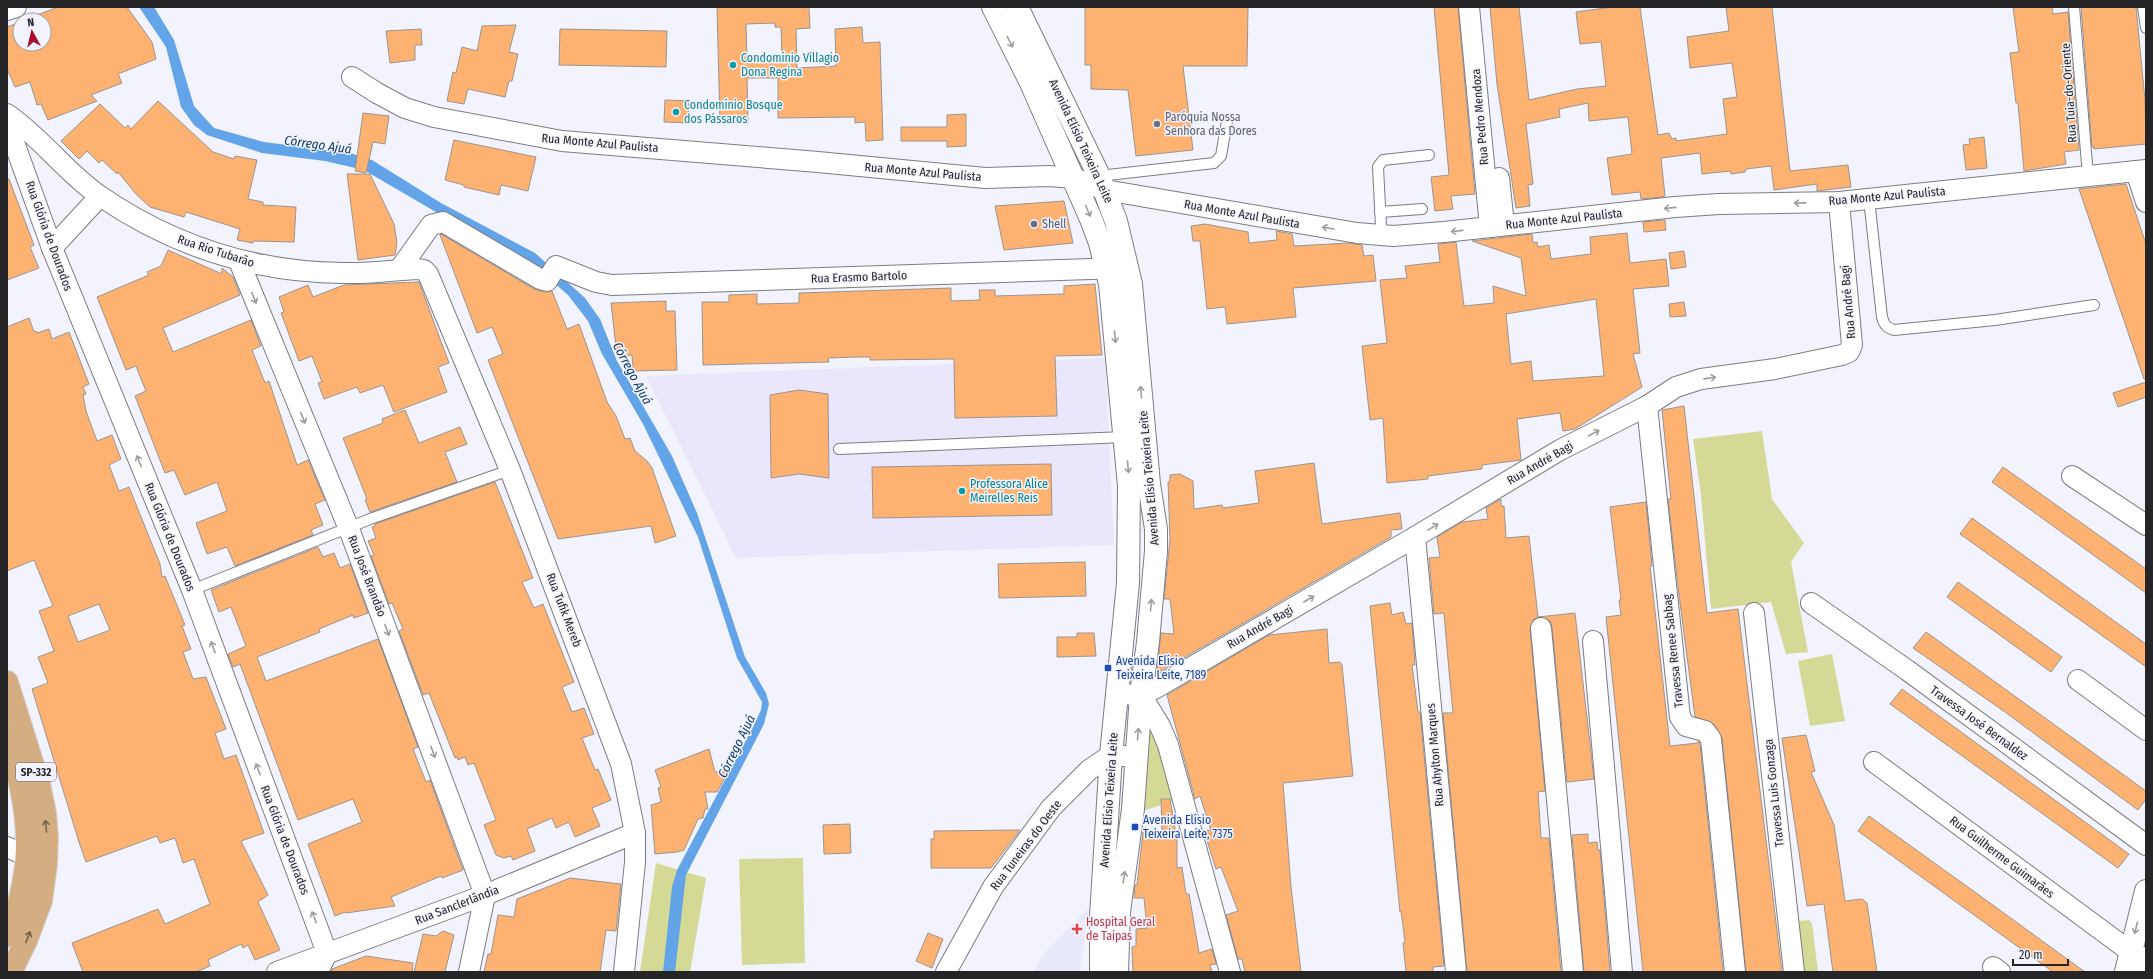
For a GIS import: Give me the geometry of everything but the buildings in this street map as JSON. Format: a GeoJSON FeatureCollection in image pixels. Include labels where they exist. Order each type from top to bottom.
{"type":"FeatureCollection","features":[{"type":"Feature","properties":{"kind":"main road","name":"Avenida Elísio Teixeira Leite"},"geometry":{"type":"LineString","coordinates":[[993,7],[1031,83],[1074,178],[1100,243],[1107,269],[1129,486],[1128,583],[1111,755],[1110,914],[1118,972]]}},
{"type":"Feature","properties":{"kind":"main road","name":"Avenida Elísio Teixeira Leite"},"geometry":{"type":"LineString","coordinates":[[1017,7],[1102,183],[1116,221],[1128,267],[1149,484],[1156,529],[1148,642],[1141,695],[1133,809],[1110,914],[1101,972]]}},
{"type":"Feature","properties":{"kind":"main road","name":"SP-332"},"geometry":{"type":"LineString","coordinates":[[7,682],[39,784],[45,813],[37,861],[22,891],[7,936]]}},
{"type":"Feature","properties":{"kind":"main road","name":"SP-332"},"geometry":{"type":"LineString","coordinates":[[7,734],[13,784],[28,839],[37,861],[42,901],[26,942],[11,972]]}},
{"type":"Feature","properties":{"kind":"main road"},"geometry":{"type":"LineString","coordinates":[[2139,963],[2146,891]]}},
{"type":"Feature","properties":{"kind":"street"},"geometry":{"type":"LineString","coordinates":[[7,10],[16,7]]}},
{"type":"Feature","properties":{"kind":"street","name":"Rua Pedro Mendoza"},"geometry":{"type":"LineString","coordinates":[[1469,7],[1497,226]]}},
{"type":"Feature","properties":{"kind":"street","name":"Rua Pedro Mendoza"},"geometry":{"type":"LineString","coordinates":[[1480,7],[1497,226]]}},
{"type":"Feature","properties":{"kind":"street","name":"Rua Monte Azul Paulista"},"geometry":{"type":"LineString","coordinates":[[352,77],[377,94],[406,108],[434,117],[562,141],[811,161],[986,178],[1048,176],[1074,178],[1380,236],[1420,234],[1609,213],[1704,205],[1839,202],[2141,171]]}},
{"type":"Feature","properties":{"kind":"street","name":"Rua Rio Tubarão"},"geometry":{"type":"LineString","coordinates":[[7,114],[18,122],[67,169],[100,196],[184,242],[240,261],[277,269],[344,273],[409,269]]}},
{"type":"Feature","properties":{"kind":"street","name":"Rua Glória de Dourados"},"geometry":{"type":"LineString","coordinates":[[7,123],[52,248],[192,590],[327,953]]}},
{"type":"Feature","properties":{"kind":"street"},"geometry":{"type":"LineString","coordinates":[[2141,171],[2146,202]]}},
{"type":"Feature","properties":{"kind":"street"},"geometry":{"type":"LineString","coordinates":[[52,248],[100,196]]}},
{"type":"Feature","properties":{"kind":"street","name":"Rua André Bagi"},"geometry":{"type":"LineString","coordinates":[[1141,695],[1415,537],[1560,450],[1647,406],[1665,393],[1689,382],[1775,369],[1842,355],[1848,352],[1852,345],[1839,202]]}},
{"type":"Feature","properties":{"kind":"street","name":"Rua Erasmo Bartolo"},"geometry":{"type":"LineString","coordinates":[[409,269],[431,225],[443,222],[540,279],[547,281],[556,266],[596,282],[612,285],[1107,269],[1128,267]]}},
{"type":"Feature","properties":{"kind":"street","name":"Rua José Brandão"},"geometry":{"type":"LineString","coordinates":[[240,261],[349,529],[485,895]]}},
{"type":"Feature","properties":{"kind":"street","name":"Rua Tufik Mereb"},"geometry":{"type":"LineString","coordinates":[[409,269],[424,270],[430,278],[510,470],[621,764],[635,833],[635,862],[624,972]]}},
{"type":"Feature","properties":{"kind":"street","name":"Travessa Renee Sabbag"},"geometry":{"type":"LineString","coordinates":[[1647,406],[1680,717],[1686,726],[1705,731],[1711,739],[1735,972]]}},
{"type":"Feature","properties":{"kind":"street"},"geometry":{"type":"LineString","coordinates":[[2072,476],[2146,525]]}},
{"type":"Feature","properties":{"kind":"street","name":"Rua Ahylton Marques"},"geometry":{"type":"LineString","coordinates":[[1415,537],[1456,972]]}},
{"type":"Feature","properties":{"kind":"street","name":"Travessa José Bernaldez"},"geometry":{"type":"LineString","coordinates":[[1811,602],[1907,670],[2146,845]]}},
{"type":"Feature","properties":{"kind":"street","name":"Travessa Luis Gonzaga"},"geometry":{"type":"LineString","coordinates":[[1754,613],[1794,972]]}},
{"type":"Feature","properties":{"kind":"street"},"geometry":{"type":"LineString","coordinates":[[1541,628],[1573,972]]}},
{"type":"Feature","properties":{"kind":"street"},"geometry":{"type":"LineString","coordinates":[[1593,641],[1622,972]]}},
{"type":"Feature","properties":{"kind":"street"},"geometry":{"type":"LineString","coordinates":[[2078,680],[2146,730]]}},
{"type":"Feature","properties":{"kind":"street"},"geometry":{"type":"LineString","coordinates":[[1118,694],[1141,695],[1160,726],[1168,745],[1230,972]]}},
{"type":"Feature","properties":{"kind":"street"},"geometry":{"type":"LineString","coordinates":[[1111,755],[1137,757]]}},
{"type":"Feature","properties":{"kind":"street","name":"Rua Tuneiras do Oeste"},"geometry":{"type":"LineString","coordinates":[[946,972],[993,887],[1051,808],[1089,770],[1111,755]]}},
{"type":"Feature","properties":{"kind":"street","name":"Rua Guilherme Guimarães"},"geometry":{"type":"LineString","coordinates":[[1874,762],[2139,963]]}},
{"type":"Feature","properties":{"kind":"street","name":"Rua Sanclerlândia"},"geometry":{"type":"LineString","coordinates":[[277,972],[485,895],[635,833]]}},
{"type":"Feature","properties":{"kind":"street"},"geometry":{"type":"LineString","coordinates":[[7,847],[37,861]]}},
{"type":"Feature","properties":{"kind":"street"},"geometry":{"type":"LineString","coordinates":[[469,972],[485,895]]}},
{"type":"Feature","properties":{"kind":"street"},"geometry":{"type":"LineString","coordinates":[[318,972],[327,953]]}},
{"type":"Feature","properties":{"kind":"lane","name":"Rua Tuia-do-Oriente"},"geometry":{"type":"LineString","coordinates":[[2074,7],[2088,176]]}},
{"type":"Feature","properties":{"kind":"lane"},"geometry":{"type":"LineString","coordinates":[[2144,7],[2146,28]]}},
{"type":"Feature","properties":{"kind":"lane"},"geometry":{"type":"LineString","coordinates":[[1102,183],[1214,163],[1221,156],[1227,121]]}},
{"type":"Feature","properties":{"kind":"lane"},"geometry":{"type":"LineString","coordinates":[[1380,236],[1378,167],[1383,160],[1429,155]]}},
{"type":"Feature","properties":{"kind":"lane"},"geometry":{"type":"LineString","coordinates":[[1869,199],[1882,317],[1886,326],[1890,329],[1894,330],[1995,320],[2094,305]]}},
{"type":"Feature","properties":{"kind":"lane"},"geometry":{"type":"LineString","coordinates":[[1380,212],[1422,209]]}},
{"type":"Feature","properties":{"kind":"lane"},"geometry":{"type":"LineString","coordinates":[[839,449],[1125,437]]}},
{"type":"Feature","properties":{"kind":"lane"},"geometry":{"type":"LineString","coordinates":[[192,590],[349,529],[370,519],[510,470]]}},
{"type":"Feature","properties":{"kind":"shaded area"},"geometry":{"type":"Polygon","coordinates":[[[1105,358],[1114,545],[736,558],[646,376],[1105,358]]]}},
{"type":"Feature","properties":{"kind":"shaded area","name":"Hospital Geral de Taipas"},"geometry":{"type":"Polygon","coordinates":[[[1089,908],[1080,972],[1032,972],[1048,949],[1089,908]]]}},
{"type":"Feature","properties":{"kind":"green space"},"geometry":{"type":"Polygon","coordinates":[[[1762,431],[1772,499],[1804,543],[1791,562],[1808,652],[1786,654],[1771,602],[1711,609],[1701,495],[1693,439],[1762,431]]]}},
{"type":"Feature","properties":{"kind":"green space"},"geometry":{"type":"Polygon","coordinates":[[[1832,654],[1845,721],[1810,726],[1798,661],[1832,654]]]}},
{"type":"Feature","properties":{"kind":"green space"},"geometry":{"type":"Polygon","coordinates":[[[1140,691],[1183,798],[1130,815],[1140,691]]]}},
{"type":"Feature","properties":{"kind":"green space"},"geometry":{"type":"Polygon","coordinates":[[[803,858],[805,963],[742,965],[739,859],[803,858]]]}},
{"type":"Feature","properties":{"kind":"green space"},"geometry":{"type":"Polygon","coordinates":[[[656,863],[706,878],[690,972],[640,972],[656,863]]]}},
{"type":"Feature","properties":{"kind":"green space"},"geometry":{"type":"Polygon","coordinates":[[[1809,920],[1812,923],[1818,972],[1796,972],[1790,922],[1809,920]]]}},
{"type":"Feature","properties":{"kind":"water"},"geometry":{"type":"Polygon","coordinates":[[[139,7],[154,7],[174,40],[194,106],[214,128],[264,142],[350,153],[372,160],[441,203],[535,253],[585,298],[600,319],[617,361],[672,456],[697,513],[745,657],[766,693],[769,704],[764,724],[686,875],[675,972],[663,972],[672,887],[677,870],[752,729],[761,710],[762,702],[737,658],[698,537],[643,424],[602,354],[588,321],[568,295],[537,268],[441,215],[364,170],[325,161],[262,153],[207,135],[194,125],[181,107],[166,47],[139,7]]]}},
{"type":"Feature","properties":{"kind":"place","name":"Condomínio Villagio Dona Regina"},"geometry":{"type":"Point","coordinates":[733,65]}},
{"type":"Feature","properties":{"kind":"place","name":"Condomínio Bosque dos Pássaros"},"geometry":{"type":"Point","coordinates":[676,112]}},
{"type":"Feature","properties":{"kind":"place","name":"Paróquia Nossa Senhora das Dores"},"geometry":{"type":"Point","coordinates":[1157,124]}},
{"type":"Feature","properties":{"kind":"place","name":"Shell"},"geometry":{"type":"Point","coordinates":[1034,224]}},
{"type":"Feature","properties":{"kind":"place","name":"Professora Alice Meirelles Reis"},"geometry":{"type":"Point","coordinates":[962,491]}},
{"type":"Feature","properties":{"kind":"place","name":"Avenida Elísio Teixeira Leite, 7189"},"geometry":{"type":"Point","coordinates":[1108,668]}},
{"type":"Feature","properties":{"kind":"place","name":"Avenida Elísio Teixeira Leite, 7375"},"geometry":{"type":"Point","coordinates":[1135,827]}},
{"type":"Feature","properties":{"kind":"place","name":"Hospital Geral de Taipas"},"geometry":{"type":"Point","coordinates":[1077,929]}},
{"type":"Feature","properties":{"kind":"water label","name":"Córrego Ajuá"},"geometry":{"type":"Point","coordinates":[318,144]}},
{"type":"Feature","properties":{"kind":"water label","name":"Córrego Ajuá"},"geometry":{"type":"Point","coordinates":[633,373]}},
{"type":"Feature","properties":{"kind":"water label","name":"Córrego Ajuá"},"geometry":{"type":"Point","coordinates":[736,746]}}]}
